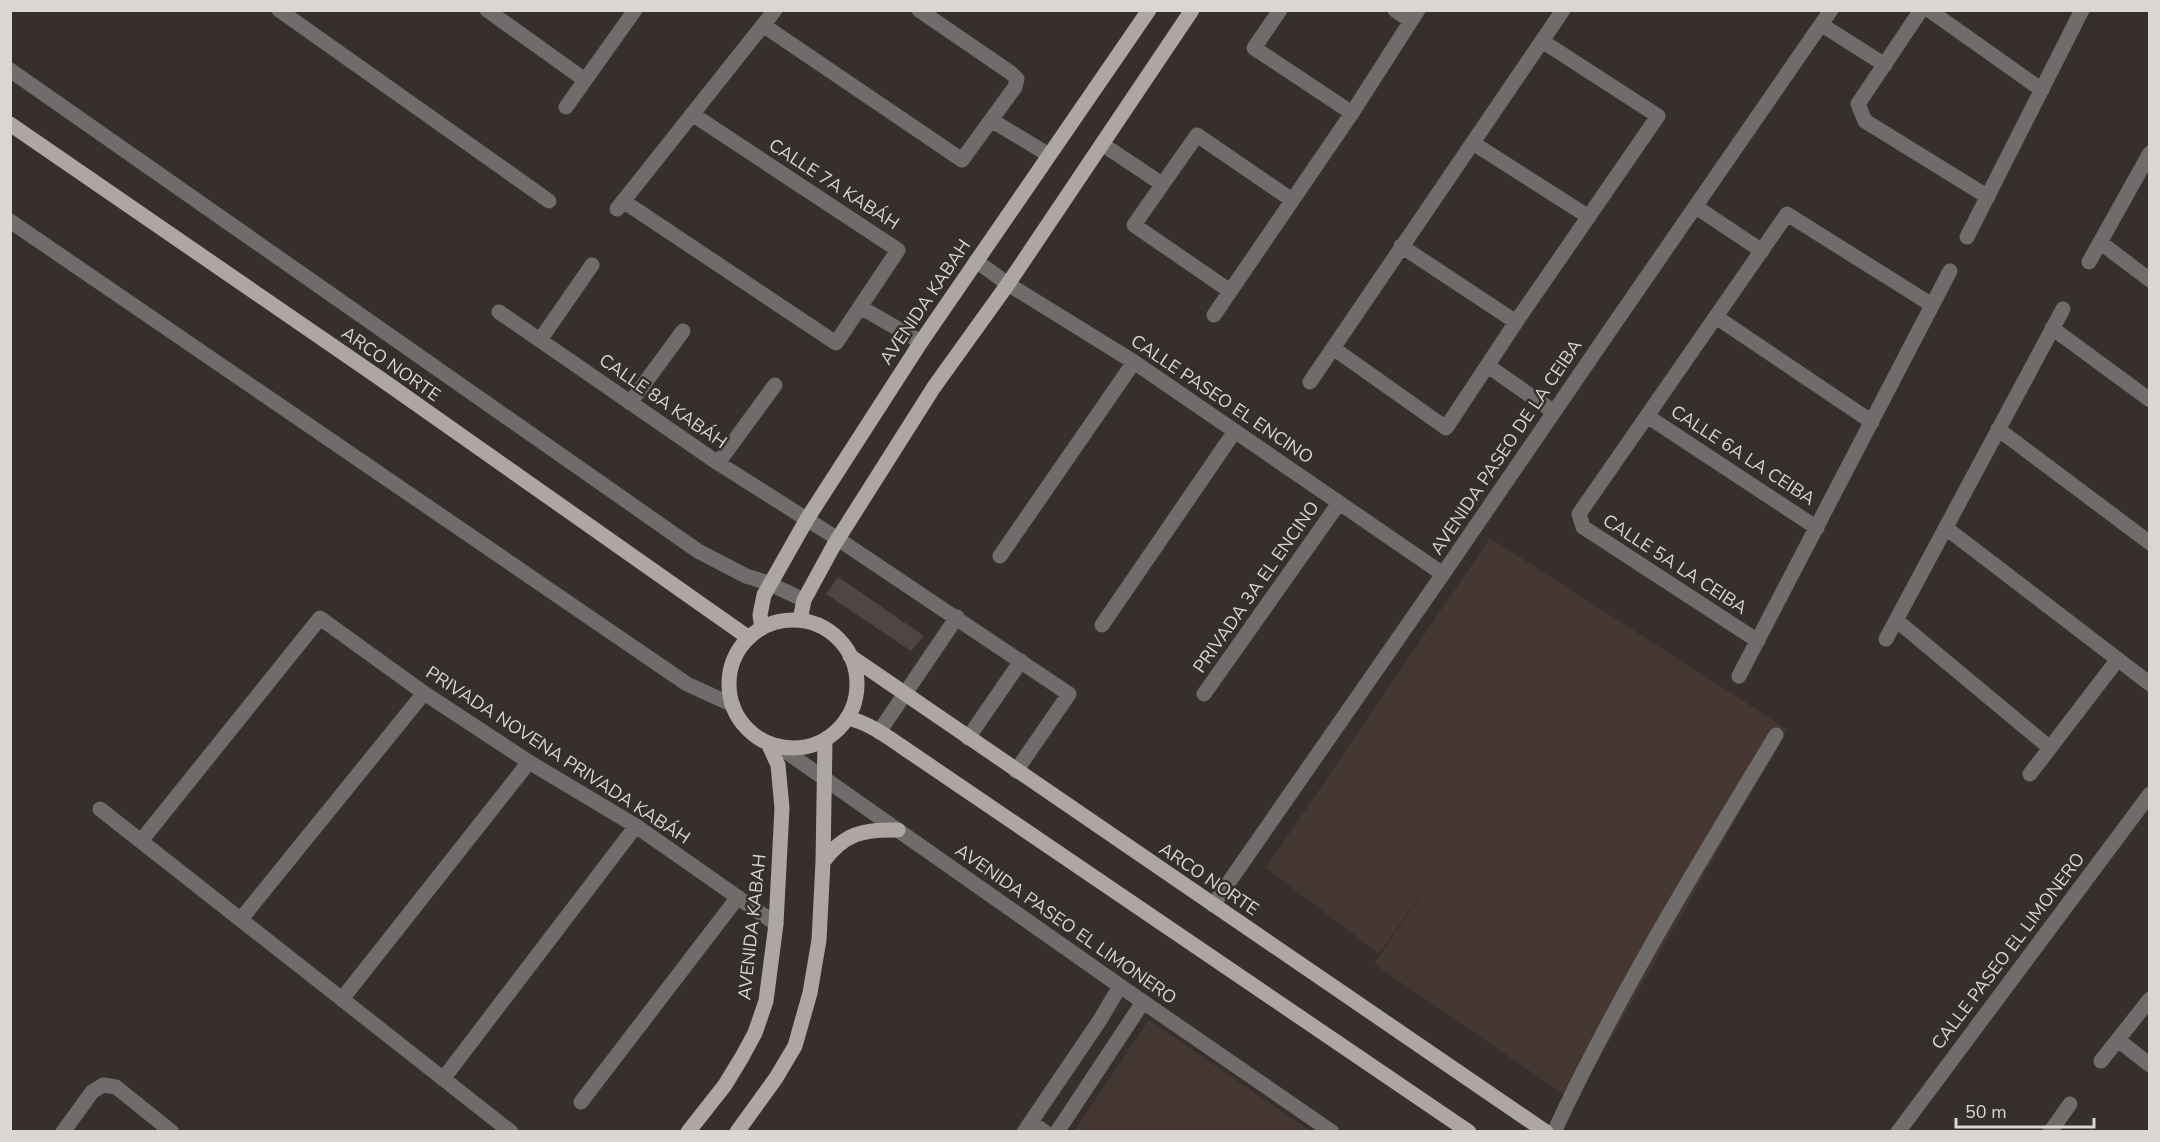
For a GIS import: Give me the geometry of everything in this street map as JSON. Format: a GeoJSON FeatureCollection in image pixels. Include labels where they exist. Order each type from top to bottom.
{"type":"FeatureCollection","features":[{"type":"Feature","properties":{"kind":"main road","name":"AVENIDA KABAH"},"geometry":{"type":"LineString","coordinates":[[762,628],[760,615],[768,584],[807,519],[921,342],[1149,10]]}},
{"type":"Feature","properties":{"kind":"main road"},"geometry":{"type":"LineString","coordinates":[[800,620],[804,600],[838,539],[934,387],[1008,284],[1192,10]]}},
{"type":"Feature","properties":{"kind":"main road","name":"ARCO NORTE"},"geometry":{"type":"LineString","coordinates":[[10,124],[368,371],[748,638]]}},
{"type":"Feature","properties":{"kind":"main road"},"geometry":{"type":"LineString","coordinates":[[787,620],[800,620],[824,628],[835,635],[850,656],[857,681],[856,694],[847,718],[825,740],[810,746],[794,748],[773,744],[753,734],[741,721],[733,705],[729,687],[731,669],[737,652],[748,638],[762,628],[787,620]]}},
{"type":"Feature","properties":{"kind":"main road","name":"ARCO NORTE"},"geometry":{"type":"LineString","coordinates":[[850,656],[1546,1131]]}},
{"type":"Feature","properties":{"kind":"main road"},"geometry":{"type":"LineString","coordinates":[[847,718],[879,732],[1469,1131]]}},
{"type":"Feature","properties":{"kind":"main road"},"geometry":{"type":"LineString","coordinates":[[737,1131],[776,1078],[795,1046],[810,993],[819,940],[825,740]]}},
{"type":"Feature","properties":{"kind":"main road","name":"AVENIDA KABAH"},"geometry":{"type":"LineString","coordinates":[[688,1131],[725,1085],[755,1033],[766,1001],[776,924],[782,808],[778,765],[773,744]]}},
{"type":"Feature","properties":{"kind":"main road"},"geometry":{"type":"LineString","coordinates":[[823,862],[839,844],[858,833],[869,830],[898,830]]}},
{"type":"Feature","properties":{"kind":"street"},"geometry":{"type":"LineString","coordinates":[[279,10],[549,201]]}},
{"type":"Feature","properties":{"kind":"street"},"geometry":{"type":"LineString","coordinates":[[487,10],[585,80]]}},
{"type":"Feature","properties":{"kind":"street"},"geometry":{"type":"LineString","coordinates":[[566,107],[635,10]]}},
{"type":"Feature","properties":{"kind":"street","name":"CALLE 7A KABÁH"},"geometry":{"type":"LineString","coordinates":[[692,114],[898,249],[836,343],[620,205],[692,114],[775,10]]}},
{"type":"Feature","properties":{"kind":"street"},"geometry":{"type":"LineString","coordinates":[[763,25],[962,160],[1015,87],[1017,79],[919,10]]}},
{"type":"Feature","properties":{"kind":"street"},"geometry":{"type":"LineString","coordinates":[[1280,10],[1254,48],[1352,113]]}},
{"type":"Feature","properties":{"kind":"street"},"geometry":{"type":"LineString","coordinates":[[1214,315],[1352,113],[1415,16],[1395,10]]}},
{"type":"Feature","properties":{"kind":"street"},"geometry":{"type":"LineString","coordinates":[[1310,382],[1563,10]]}},
{"type":"Feature","properties":{"kind":"street","name":"AVENIDA PASEO DE LA CEIBA"},"geometry":{"type":"LineString","coordinates":[[1213,905],[1831,10]]}},
{"type":"Feature","properties":{"kind":"street"},"geometry":{"type":"LineString","coordinates":[[1921,10],[1858,104],[1865,121],[1988,197]]}},
{"type":"Feature","properties":{"kind":"street"},"geometry":{"type":"LineString","coordinates":[[1929,10],[2042,90]]}},
{"type":"Feature","properties":{"kind":"street"},"geometry":{"type":"LineString","coordinates":[[1967,237],[2082,10]]}},
{"type":"Feature","properties":{"kind":"street"},"geometry":{"type":"LineString","coordinates":[[1822,25],[1885,65]]}},
{"type":"Feature","properties":{"kind":"street"},"geometry":{"type":"LineString","coordinates":[[1333,348],[1446,428],[1658,116],[1542,41]]}},
{"type":"Feature","properties":{"kind":"street"},"geometry":{"type":"LineString","coordinates":[[10,70],[698,551],[746,576],[804,600]]}},
{"type":"Feature","properties":{"kind":"street"},"geometry":{"type":"LineString","coordinates":[[991,120],[1049,155]]}},
{"type":"Feature","properties":{"kind":"street"},"geometry":{"type":"LineString","coordinates":[[1230,291],[1134,225],[1162,184],[1197,135],[1293,200]]}},
{"type":"Feature","properties":{"kind":"street"},"geometry":{"type":"LineString","coordinates":[[1473,143],[1589,217]]}},
{"type":"Feature","properties":{"kind":"street"},"geometry":{"type":"LineString","coordinates":[[1102,144],[1162,184]]}},
{"type":"Feature","properties":{"kind":"street"},"geometry":{"type":"LineString","coordinates":[[2089,262],[2150,153]]}},
{"type":"Feature","properties":{"kind":"street"},"geometry":{"type":"LineString","coordinates":[[1696,207],[1762,251]]}},
{"type":"Feature","properties":{"kind":"street","name":"CALLE 6A LA CEIBA"},"geometry":{"type":"LineString","coordinates":[[1579,514],[1787,214],[1932,305]]}},
{"type":"Feature","properties":{"kind":"street"},"geometry":{"type":"LineString","coordinates":[[10,221],[687,684],[733,705]]}},
{"type":"Feature","properties":{"kind":"street"},"geometry":{"type":"LineString","coordinates":[[2101,243],[2150,280]]}},
{"type":"Feature","properties":{"kind":"street"},"geometry":{"type":"LineString","coordinates":[[1401,246],[1516,322]]}},
{"type":"Feature","properties":{"kind":"street","name":"CALLE PASEO EL ENCINO"},"geometry":{"type":"LineString","coordinates":[[976,261],[1008,284],[1134,362],[1443,574]]}},
{"type":"Feature","properties":{"kind":"street"},"geometry":{"type":"LineString","coordinates":[[540,340],[592,265]]}},
{"type":"Feature","properties":{"kind":"street","name":"CALLE 6A LA CEIBA"},"geometry":{"type":"LineString","coordinates":[[1739,676],[1950,272]]}},
{"type":"Feature","properties":{"kind":"street"},"geometry":{"type":"LineString","coordinates":[[860,307],[921,342]]}},
{"type":"Feature","properties":{"kind":"street"},"geometry":{"type":"LineString","coordinates":[[1886,639],[2063,309]]}},
{"type":"Feature","properties":{"kind":"street","name":"CALLE 8A KABÁH"},"geometry":{"type":"LineString","coordinates":[[499,312],[718,463],[957,617],[1069,694],[1016,771]]}},
{"type":"Feature","properties":{"kind":"street"},"geometry":{"type":"LineString","coordinates":[[1716,317],[1872,422]]}},
{"type":"Feature","properties":{"kind":"street"},"geometry":{"type":"LineString","coordinates":[[2052,328],[2150,400]]}},
{"type":"Feature","properties":{"kind":"street"},"geometry":{"type":"LineString","coordinates":[[630,403],[683,331]]}},
{"type":"Feature","properties":{"kind":"street"},"geometry":{"type":"LineString","coordinates":[[1000,556],[1134,362]]}},
{"type":"Feature","properties":{"kind":"street"},"geometry":{"type":"LineString","coordinates":[[1488,366],[1554,412]]}},
{"type":"Feature","properties":{"kind":"street"},"geometry":{"type":"LineString","coordinates":[[718,463],[775,385]]}},
{"type":"Feature","properties":{"kind":"street","name":"CALLE 6A LA CEIBA"},"geometry":{"type":"LineString","coordinates":[[1647,416],[1817,528]]}},
{"type":"Feature","properties":{"kind":"street"},"geometry":{"type":"LineString","coordinates":[[1998,429],[2150,543]]}},
{"type":"Feature","properties":{"kind":"street"},"geometry":{"type":"LineString","coordinates":[[1102,626],[1235,431]]}},
{"type":"Feature","properties":{"kind":"street","name":"PRIVADA 3A EL ENCINO"},"geometry":{"type":"LineString","coordinates":[[1204,694],[1339,502]]}},
{"type":"Feature","properties":{"kind":"street","name":"CALLE 5A LA CEIBA"},"geometry":{"type":"LineString","coordinates":[[1579,514],[1583,527],[1758,641]]}},
{"type":"Feature","properties":{"kind":"street"},"geometry":{"type":"LineString","coordinates":[[1946,528],[2150,684]]}},
{"type":"Feature","properties":{"kind":"street"},"geometry":{"type":"LineString","coordinates":[[879,732],[957,617]]}},
{"type":"Feature","properties":{"kind":"street","name":"PRIVADA NOVENA PRIVADA KABÁH"},"geometry":{"type":"LineString","coordinates":[[141,841],[320,618],[424,693],[529,762],[636,826],[776,924]]}},
{"type":"Feature","properties":{"kind":"street"},"geometry":{"type":"LineString","coordinates":[[1896,620],[2050,748]]}},
{"type":"Feature","properties":{"kind":"street"},"geometry":{"type":"LineString","coordinates":[[2030,774],[2118,659]]}},
{"type":"Feature","properties":{"kind":"street"},"geometry":{"type":"LineString","coordinates":[[968,738],[1021,661]]}},
{"type":"Feature","properties":{"kind":"street"},"geometry":{"type":"LineString","coordinates":[[241,919],[424,693]]}},
{"type":"Feature","properties":{"kind":"street"},"geometry":{"type":"LineString","coordinates":[[1554,1131],[1591,1053],[1776,735]]}},
{"type":"Feature","properties":{"kind":"street","name":"AVENIDA PASEO EL LIMONERO"},"geometry":{"type":"LineString","coordinates":[[773,744],[1332,1131]]}},
{"type":"Feature","properties":{"kind":"street"},"geometry":{"type":"LineString","coordinates":[[342,999],[529,762]]}},
{"type":"Feature","properties":{"kind":"street","name":"CALLE PASEO EL LIMONERO"},"geometry":{"type":"LineString","coordinates":[[1899,1131],[2150,794]]}},
{"type":"Feature","properties":{"kind":"street"},"geometry":{"type":"LineString","coordinates":[[100,809],[511,1131]]}},
{"type":"Feature","properties":{"kind":"street"},"geometry":{"type":"LineString","coordinates":[[443,1078],[636,826]]}},
{"type":"Feature","properties":{"kind":"street"},"geometry":{"type":"LineString","coordinates":[[581,1102],[738,897]]}},
{"type":"Feature","properties":{"kind":"street"},"geometry":{"type":"LineString","coordinates":[[1045,1131],[1028,1127],[1100,1020],[1120,986]]}},
{"type":"Feature","properties":{"kind":"street"},"geometry":{"type":"LineString","coordinates":[[2101,1061],[2150,999]]}},
{"type":"Feature","properties":{"kind":"street"},"geometry":{"type":"LineString","coordinates":[[1057,1131],[1143,1002]]}},
{"type":"Feature","properties":{"kind":"street"},"geometry":{"type":"LineString","coordinates":[[2118,1040],[2150,1065]]}},
{"type":"Feature","properties":{"kind":"street"},"geometry":{"type":"LineString","coordinates":[[63,1131],[92,1092],[103,1085],[116,1087],[172,1131]]}},
{"type":"Feature","properties":{"kind":"street"},"geometry":{"type":"LineString","coordinates":[[2050,1131],[2070,1104]]}},
{"type":"Feature","properties":{"kind":"shaded area"},"geometry":{"type":"Polygon","coordinates":[[[1490,538],[1787,729],[1575,1102],[1374,964],[1462,835],[1379,954],[1266,868],[1490,538]]]}},
{"type":"Feature","properties":{"kind":"shaded area"},"geometry":{"type":"Polygon","coordinates":[[[1149,1020],[1310,1131],[1074,1131],[1149,1020]]]}},
{"type":"Feature","properties":{"kind":"building"},"geometry":{"type":"Polygon","coordinates":[[[838,577],[924,636],[911,651],[826,594],[838,577]]]}}]}
